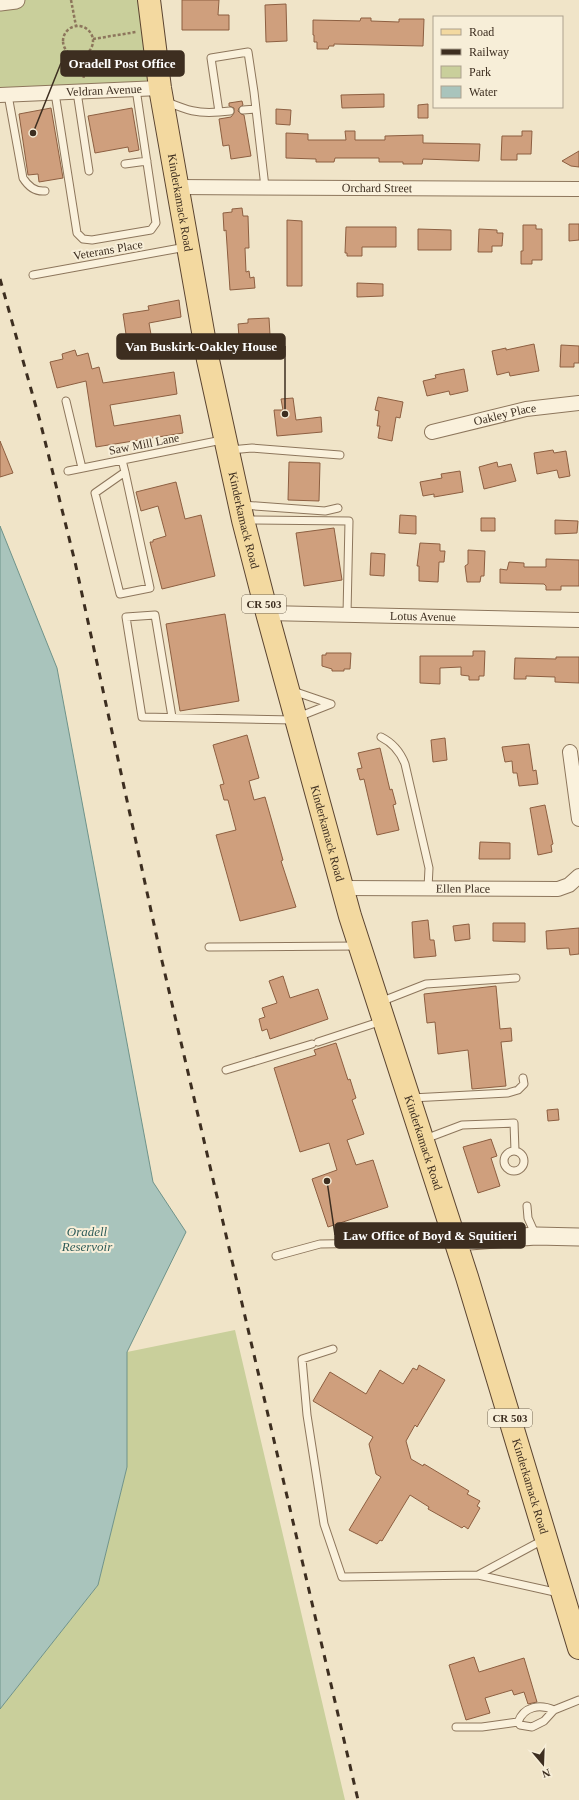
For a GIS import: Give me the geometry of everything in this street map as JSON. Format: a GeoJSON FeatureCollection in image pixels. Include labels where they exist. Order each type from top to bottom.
{"type":"FeatureCollection","features":[{"type":"Feature","properties":{"kind":"main road","name":"Kinderkamack Road"},"geometry":{"type":"LineString","coordinates":[[149,0],[161,94],[186,247],[241,513],[267,613],[360,946],[456,1242],[579,1648]]}},
{"type":"Feature","properties":{"kind":"street"},"geometry":{"type":"LineString","coordinates":[[0,2],[16,0]]}},
{"type":"Feature","properties":{"kind":"street","name":"Veldran Avenue"},"geometry":{"type":"LineString","coordinates":[[4,95],[136,89],[161,94]]}},
{"type":"Feature","properties":{"kind":"street","name":"Orchard Street"},"geometry":{"type":"LineString","coordinates":[[176,186],[579,189]]}},
{"type":"Feature","properties":{"kind":"street","name":"Oakley Place"},"geometry":{"type":"LineString","coordinates":[[432,432],[526,409],[579,403]]}},
{"type":"Feature","properties":{"kind":"street","name":"Lotus Avenue"},"geometry":{"type":"LineString","coordinates":[[267,613],[579,620]]}},
{"type":"Feature","properties":{"kind":"street"},"geometry":{"type":"LineString","coordinates":[[570,752],[579,819]]}},
{"type":"Feature","properties":{"kind":"street","name":"Ellen Place"},"geometry":{"type":"LineString","coordinates":[[343,888],[558,889],[569,885],[579,876]]}},
{"type":"Feature","properties":{"kind":"street"},"geometry":{"type":"LineString","coordinates":[[456,1242],[536,1236],[579,1237]]}},
{"type":"Feature","properties":{"kind":"lane"},"geometry":{"type":"LineString","coordinates":[[219,112],[211,58],[248,52],[265,187]]}},
{"type":"Feature","properties":{"kind":"lane"},"geometry":{"type":"LineString","coordinates":[[55,93],[77,233],[81,238],[87,240],[153,229],[156,223],[156,214],[136,89]]}},
{"type":"Feature","properties":{"kind":"lane"},"geometry":{"type":"LineString","coordinates":[[81,92],[89,171]]}},
{"type":"Feature","properties":{"kind":"lane"},"geometry":{"type":"LineString","coordinates":[[161,94],[190,112],[204,113],[230,111]]}},
{"type":"Feature","properties":{"kind":"lane"},"geometry":{"type":"LineString","coordinates":[[4,95],[23,178],[31,187],[40,192],[45,191]]}},
{"type":"Feature","properties":{"kind":"lane"},"geometry":{"type":"LineString","coordinates":[[243,110],[256,109]]}},
{"type":"Feature","properties":{"kind":"lane"},"geometry":{"type":"LineString","coordinates":[[125,164],[147,161]]}},
{"type":"Feature","properties":{"kind":"lane","name":"Veterans Place"},"geometry":{"type":"LineString","coordinates":[[33,275],[186,247]]}},
{"type":"Feature","properties":{"kind":"lane"},"geometry":{"type":"LineString","coordinates":[[66,401],[82,468]]}},
{"type":"Feature","properties":{"kind":"lane","name":"Saw Mill Lane"},"geometry":{"type":"LineString","coordinates":[[68,471],[122,460],[226,445],[340,455]]}},
{"type":"Feature","properties":{"kind":"lane"},"geometry":{"type":"LineString","coordinates":[[122,460],[125,472],[150,588],[120,594],[95,493],[125,472]]}},
{"type":"Feature","properties":{"kind":"lane"},"geometry":{"type":"LineString","coordinates":[[241,513],[325,511],[338,508]]}},
{"type":"Feature","properties":{"kind":"lane"},"geometry":{"type":"LineString","coordinates":[[241,513],[349,521],[347,614]]}},
{"type":"Feature","properties":{"kind":"lane"},"geometry":{"type":"LineString","coordinates":[[172,718],[155,615],[126,617],[142,717],[172,718],[296,719],[331,704],[307,697],[287,688]]}},
{"type":"Feature","properties":{"kind":"lane"},"geometry":{"type":"LineString","coordinates":[[381,737],[395,746],[405,764],[429,868],[428,888]]}},
{"type":"Feature","properties":{"kind":"lane"},"geometry":{"type":"LineString","coordinates":[[210,947],[360,946]]}},
{"type":"Feature","properties":{"kind":"lane"},"geometry":{"type":"LineString","coordinates":[[226,1070],[315,1043],[381,1012],[413,987],[426,984],[516,978]]}},
{"type":"Feature","properties":{"kind":"lane"},"geometry":{"type":"LineString","coordinates":[[409,1098],[511,1093],[518,1090],[523,1085],[523,1078]]}},
{"type":"Feature","properties":{"kind":"lane"},"geometry":{"type":"LineString","coordinates":[[423,1140],[462,1125],[514,1123],[515,1151]]}},
{"type":"Feature","properties":{"kind":"lane"},"geometry":{"type":"LineString","coordinates":[[527,1206],[528,1218],[536,1236]]}},
{"type":"Feature","properties":{"kind":"lane"},"geometry":{"type":"LineString","coordinates":[[276,1256],[320,1244],[456,1242]]}},
{"type":"Feature","properties":{"kind":"lane"},"geometry":{"type":"LineString","coordinates":[[333,1349],[302,1359],[307,1415],[324,1524],[342,1577],[478,1575],[563,1594]]}},
{"type":"Feature","properties":{"kind":"lane"},"geometry":{"type":"LineString","coordinates":[[478,1575],[545,1539]]}},
{"type":"Feature","properties":{"kind":"lane"},"geometry":{"type":"LineString","coordinates":[[456,1727],[482,1727],[518,1722],[520,1725],[532,1727],[544,1720],[554,1710],[579,1700]]}},
{"type":"Feature","properties":{"kind":"lane"},"geometry":{"type":"LineString","coordinates":[[518,1722],[522,1714],[533,1707],[548,1707],[554,1710]]}},
{"type":"Feature","properties":{"kind":"path"},"geometry":{"type":"LineString","coordinates":[[71,0],[76,26]]}},
{"type":"Feature","properties":{"kind":"path"},"geometry":{"type":"LineString","coordinates":[[76,26],[89,30],[93,39],[90,48],[81,55],[73,55],[68,52],[63,44],[64,34],[71,27],[76,26]]}},
{"type":"Feature","properties":{"kind":"path"},"geometry":{"type":"LineString","coordinates":[[93,39],[153,29]]}},
{"type":"Feature","properties":{"kind":"path"},"geometry":{"type":"LineString","coordinates":[[81,55],[81,92]]}},
{"type":"Feature","properties":{"kind":"green space"},"geometry":{"type":"Polygon","coordinates":[[[21,0],[149,0],[160,88],[0,95],[0,3],[21,0]]]}},
{"type":"Feature","properties":{"kind":"green space"},"geometry":{"type":"Polygon","coordinates":[[[235,1330],[345,1800],[0,1800],[0,1709],[98,1585],[127,1467],[127,1352],[235,1330]]]}},
{"type":"Feature","properties":{"kind":"water","name":"Oradell Reservoir"},"geometry":{"type":"Polygon","coordinates":[[[0,526],[57,668],[153,1182],[186,1232],[127,1352],[127,1467],[98,1585],[0,1709],[0,526]]]}},
{"type":"Feature","properties":{"kind":"building"},"geometry":{"type":"Polygon","coordinates":[[[182,0],[219,0],[218,15],[229,15],[229,30],[182,30],[182,0]]]}},
{"type":"Feature","properties":{"kind":"building"},"geometry":{"type":"Polygon","coordinates":[[[286,4],[287,41],[266,42],[265,5],[286,4]]]}},
{"type":"Feature","properties":{"kind":"building"},"geometry":{"type":"Polygon","coordinates":[[[361,18],[371,18],[371,21],[399,22],[399,19],[424,19],[423,46],[334,44],[334,46],[329,46],[328,49],[317,49],[317,42],[314,42],[313,35],[313,20],[360,21],[361,18]]]}},
{"type":"Feature","properties":{"kind":"building"},"geometry":{"type":"Polygon","coordinates":[[[384,94],[384,107],[342,108],[341,95],[384,94]]]}},
{"type":"Feature","properties":{"kind":"building"},"geometry":{"type":"Polygon","coordinates":[[[242,101],[243,105],[238,111],[244,115],[251,156],[231,159],[229,145],[223,146],[219,119],[231,117],[234,113],[234,108],[229,106],[229,103],[242,101]]]}},
{"type":"Feature","properties":{"kind":"building"},"geometry":{"type":"Polygon","coordinates":[[[428,104],[428,118],[418,118],[418,105],[428,104]]]}},
{"type":"Feature","properties":{"kind":"building"},"geometry":{"type":"Polygon","coordinates":[[[51,108],[63,178],[39,182],[38,174],[28,175],[19,114],[51,108]]]}},
{"type":"Feature","properties":{"kind":"building"},"geometry":{"type":"Polygon","coordinates":[[[132,108],[139,150],[129,152],[128,147],[95,153],[88,116],[132,108]]]}},
{"type":"Feature","properties":{"kind":"building"},"geometry":{"type":"Polygon","coordinates":[[[276,109],[291,110],[290,125],[276,124],[276,109]]]}},
{"type":"Feature","properties":{"kind":"building"},"geometry":{"type":"Polygon","coordinates":[[[345,131],[355,131],[355,140],[385,140],[385,136],[423,135],[423,143],[480,144],[479,161],[423,159],[422,164],[403,164],[403,162],[379,162],[379,158],[335,158],[334,162],[316,162],[316,159],[286,158],[286,133],[308,134],[308,140],[346,140],[345,131]]]}},
{"type":"Feature","properties":{"kind":"building"},"geometry":{"type":"Polygon","coordinates":[[[522,131],[532,131],[531,154],[517,154],[517,160],[501,160],[502,136],[522,136],[522,131]]]}},
{"type":"Feature","properties":{"kind":"building"},"geometry":{"type":"Polygon","coordinates":[[[579,151],[579,167],[571,166],[562,161],[579,151]]]}},
{"type":"Feature","properties":{"kind":"building"},"geometry":{"type":"Polygon","coordinates":[[[242,208],[243,216],[248,216],[249,248],[245,248],[246,272],[249,271],[250,278],[254,277],[255,288],[230,290],[226,230],[224,231],[223,213],[232,212],[232,209],[242,208]]]}},
{"type":"Feature","properties":{"kind":"building"},"geometry":{"type":"Polygon","coordinates":[[[287,220],[302,221],[302,286],[287,286],[287,220]]]}},
{"type":"Feature","properties":{"kind":"building"},"geometry":{"type":"Polygon","coordinates":[[[569,224],[579,224],[579,240],[569,241],[569,224]]]}},
{"type":"Feature","properties":{"kind":"building"},"geometry":{"type":"Polygon","coordinates":[[[523,225],[536,225],[536,229],[542,229],[542,260],[532,260],[532,264],[521,264],[521,251],[523,251],[523,225]]]}},
{"type":"Feature","properties":{"kind":"building"},"geometry":{"type":"Polygon","coordinates":[[[346,227],[396,227],[396,247],[362,247],[362,256],[347,256],[347,253],[345,253],[346,227]]]}},
{"type":"Feature","properties":{"kind":"building"},"geometry":{"type":"Polygon","coordinates":[[[418,229],[451,230],[451,250],[418,250],[418,229]]]}},
{"type":"Feature","properties":{"kind":"building"},"geometry":{"type":"Polygon","coordinates":[[[479,229],[497,230],[497,233],[503,233],[502,246],[492,246],[492,252],[478,252],[479,229]]]}},
{"type":"Feature","properties":{"kind":"building"},"geometry":{"type":"Polygon","coordinates":[[[357,283],[383,284],[383,296],[357,297],[357,283]]]}},
{"type":"Feature","properties":{"kind":"building"},"geometry":{"type":"Polygon","coordinates":[[[179,300],[181,317],[149,323],[153,346],[134,349],[132,340],[127,341],[123,314],[149,310],[148,306],[179,300]]]}},
{"type":"Feature","properties":{"kind":"building"},"geometry":{"type":"Polygon","coordinates":[[[269,318],[270,335],[239,337],[238,324],[248,323],[248,319],[269,318]]]}},
{"type":"Feature","properties":{"kind":"building"},"geometry":{"type":"Polygon","coordinates":[[[534,344],[539,371],[510,376],[509,372],[497,375],[492,351],[506,348],[506,350],[534,344]]]}},
{"type":"Feature","properties":{"kind":"building"},"geometry":{"type":"Polygon","coordinates":[[[561,345],[579,346],[579,363],[574,363],[574,367],[560,367],[561,345]]]}},
{"type":"Feature","properties":{"kind":"building"},"geometry":{"type":"Polygon","coordinates":[[[75,350],[77,356],[88,353],[92,369],[99,367],[103,383],[174,372],[177,394],[110,405],[114,426],[180,415],[183,433],[96,447],[86,381],[57,388],[50,362],[63,359],[62,354],[75,350]]]}},
{"type":"Feature","properties":{"kind":"building"},"geometry":{"type":"Polygon","coordinates":[[[464,369],[468,391],[450,395],[449,391],[427,396],[423,381],[436,378],[435,375],[464,369]]]}},
{"type":"Feature","properties":{"kind":"building"},"geometry":{"type":"Polygon","coordinates":[[[378,397],[403,402],[400,418],[396,417],[392,441],[378,438],[380,426],[377,426],[379,411],[375,410],[378,397]]]}},
{"type":"Feature","properties":{"kind":"building"},"geometry":{"type":"Polygon","coordinates":[[[293,398],[296,420],[321,417],[322,432],[277,436],[274,410],[283,410],[281,399],[293,398]]]}},
{"type":"Feature","properties":{"kind":"building"},"geometry":{"type":"Polygon","coordinates":[[[0,441],[13,473],[0,477],[0,441]]]}},
{"type":"Feature","properties":{"kind":"building"},"geometry":{"type":"Polygon","coordinates":[[[553,450],[554,453],[566,451],[570,476],[559,478],[557,470],[537,474],[534,453],[553,450]]]}},
{"type":"Feature","properties":{"kind":"building"},"geometry":{"type":"Polygon","coordinates":[[[289,462],[320,463],[319,501],[288,500],[289,462]]]}},
{"type":"Feature","properties":{"kind":"building"},"geometry":{"type":"Polygon","coordinates":[[[497,462],[498,467],[511,464],[516,481],[484,489],[479,467],[497,462]]]}},
{"type":"Feature","properties":{"kind":"building"},"geometry":{"type":"Polygon","coordinates":[[[460,471],[463,492],[434,497],[434,494],[423,496],[420,482],[442,478],[441,474],[460,471]]]}},
{"type":"Feature","properties":{"kind":"building"},"geometry":{"type":"Polygon","coordinates":[[[176,482],[185,519],[201,515],[215,576],[162,589],[150,542],[166,536],[158,506],[141,511],[136,492],[176,482]]]}},
{"type":"Feature","properties":{"kind":"building"},"geometry":{"type":"Polygon","coordinates":[[[400,515],[416,516],[416,534],[399,533],[400,515]]]}},
{"type":"Feature","properties":{"kind":"building"},"geometry":{"type":"Polygon","coordinates":[[[481,518],[495,518],[495,531],[481,531],[481,518]]]}},
{"type":"Feature","properties":{"kind":"building"},"geometry":{"type":"Polygon","coordinates":[[[555,520],[578,521],[577,533],[555,534],[555,520]]]}},
{"type":"Feature","properties":{"kind":"building"},"geometry":{"type":"Polygon","coordinates":[[[334,528],[342,580],[304,586],[296,533],[334,528]]]}},
{"type":"Feature","properties":{"kind":"building"},"geometry":{"type":"Polygon","coordinates":[[[420,543],[440,544],[440,551],[445,551],[444,562],[439,562],[438,582],[419,581],[419,566],[417,566],[420,543]]]}},
{"type":"Feature","properties":{"kind":"building"},"geometry":{"type":"Polygon","coordinates":[[[468,550],[485,551],[484,576],[481,576],[480,582],[467,582],[465,566],[468,564],[468,550]]]}},
{"type":"Feature","properties":{"kind":"building"},"geometry":{"type":"Polygon","coordinates":[[[371,553],[385,554],[384,576],[370,575],[371,553]]]}},
{"type":"Feature","properties":{"kind":"building"},"geometry":{"type":"Polygon","coordinates":[[[546,559],[579,560],[579,586],[561,586],[561,590],[546,590],[546,586],[544,584],[500,583],[500,569],[507,570],[509,562],[524,563],[524,567],[546,567],[546,559]]]}},
{"type":"Feature","properties":{"kind":"building"},"geometry":{"type":"Polygon","coordinates":[[[225,614],[239,701],[180,711],[166,624],[225,614]]]}},
{"type":"Feature","properties":{"kind":"building"},"geometry":{"type":"Polygon","coordinates":[[[473,651],[485,651],[484,676],[479,676],[479,680],[469,680],[469,676],[461,675],[461,667],[440,668],[440,684],[420,683],[420,656],[473,656],[473,651]]]}},
{"type":"Feature","properties":{"kind":"building"},"geometry":{"type":"Polygon","coordinates":[[[326,653],[351,653],[350,669],[344,669],[344,671],[332,671],[332,669],[322,666],[322,655],[326,655],[326,653]]]}},
{"type":"Feature","properties":{"kind":"building"},"geometry":{"type":"Polygon","coordinates":[[[556,657],[579,657],[579,683],[555,682],[555,677],[526,676],[526,679],[514,679],[515,658],[556,659],[556,657]]]}},
{"type":"Feature","properties":{"kind":"building"},"geometry":{"type":"Polygon","coordinates":[[[247,735],[259,778],[249,781],[254,800],[265,797],[283,860],[281,861],[296,907],[240,921],[216,835],[236,830],[228,800],[224,800],[220,785],[224,784],[213,745],[247,735]]]}},
{"type":"Feature","properties":{"kind":"building"},"geometry":{"type":"Polygon","coordinates":[[[445,738],[447,760],[433,762],[431,740],[445,738]]]}},
{"type":"Feature","properties":{"kind":"building"},"geometry":{"type":"Polygon","coordinates":[[[529,744],[533,771],[536,770],[538,784],[519,786],[517,773],[513,773],[512,761],[505,762],[502,747],[529,744]]]}},
{"type":"Feature","properties":{"kind":"building"},"geometry":{"type":"Polygon","coordinates":[[[380,748],[390,790],[392,789],[396,804],[393,805],[399,830],[377,835],[364,779],[360,780],[357,769],[362,768],[358,753],[380,748]]]}},
{"type":"Feature","properties":{"kind":"building"},"geometry":{"type":"Polygon","coordinates":[[[545,805],[553,844],[551,845],[552,852],[538,855],[530,808],[545,805]]]}},
{"type":"Feature","properties":{"kind":"building"},"geometry":{"type":"Polygon","coordinates":[[[480,842],[510,843],[510,859],[479,859],[480,842]]]}},
{"type":"Feature","properties":{"kind":"building"},"geometry":{"type":"Polygon","coordinates":[[[428,920],[430,940],[434,940],[436,956],[414,958],[412,922],[428,920]]]}},
{"type":"Feature","properties":{"kind":"building"},"geometry":{"type":"Polygon","coordinates":[[[493,923],[525,923],[525,942],[493,941],[493,923]]]}},
{"type":"Feature","properties":{"kind":"building"},"geometry":{"type":"Polygon","coordinates":[[[469,924],[470,939],[455,941],[453,926],[469,924]]]}},
{"type":"Feature","properties":{"kind":"building"},"geometry":{"type":"Polygon","coordinates":[[[579,928],[579,954],[570,955],[569,948],[547,949],[546,931],[579,928]]]}},
{"type":"Feature","properties":{"kind":"building"},"geometry":{"type":"Polygon","coordinates":[[[283,976],[290,998],[318,989],[328,1019],[270,1039],[267,1029],[262,1031],[259,1019],[265,1017],[262,1008],[277,1003],[269,981],[283,976]]]}},
{"type":"Feature","properties":{"kind":"building"},"geometry":{"type":"Polygon","coordinates":[[[496,986],[500,1029],[511,1028],[512,1041],[501,1042],[506,1086],[472,1089],[468,1050],[438,1054],[435,1022],[427,1023],[424,994],[496,986]]]}},
{"type":"Feature","properties":{"kind":"building"},"geometry":{"type":"Polygon","coordinates":[[[336,1043],[348,1080],[350,1079],[356,1098],[352,1100],[364,1134],[347,1140],[356,1165],[373,1160],[388,1207],[328,1227],[312,1179],[337,1170],[329,1143],[300,1152],[274,1068],[316,1055],[314,1050],[336,1043]]]}},
{"type":"Feature","properties":{"kind":"building"},"geometry":{"type":"Polygon","coordinates":[[[558,1109],[559,1120],[548,1121],[547,1110],[558,1109]]]}},
{"type":"Feature","properties":{"kind":"building"},"geometry":{"type":"Polygon","coordinates":[[[491,1139],[497,1156],[491,1158],[500,1186],[478,1193],[463,1147],[491,1139]]]}},
{"type":"Feature","properties":{"kind":"building"},"geometry":{"type":"Polygon","coordinates":[[[419,1365],[445,1380],[417,1427],[415,1425],[406,1441],[411,1459],[423,1466],[424,1464],[469,1491],[467,1494],[480,1501],[477,1506],[480,1508],[468,1529],[464,1526],[462,1528],[428,1509],[429,1507],[410,1495],[382,1541],[380,1540],[377,1544],[349,1530],[381,1477],[376,1474],[369,1444],[373,1437],[313,1401],[330,1372],[366,1394],[380,1370],[403,1384],[413,1368],[417,1370],[419,1365]]]}},
{"type":"Feature","properties":{"kind":"building"},"geometry":{"type":"Polygon","coordinates":[[[474,1657],[479,1672],[524,1658],[537,1702],[528,1704],[524,1692],[514,1695],[512,1690],[485,1698],[490,1713],[466,1720],[449,1665],[474,1657]]]}},
{"type":"Feature","properties":{"kind":"railway"},"geometry":{"type":"LineString","coordinates":[[0,279],[40,421],[75,562],[162,961],[358,1800]]}},
{"type":"Feature","properties":{"kind":"place","name":"Oradell Post Office"},"geometry":{"type":"Point","coordinates":[33,133]}},
{"type":"Feature","properties":{"kind":"place","name":"Van Buskirk-Oakley House"},"geometry":{"type":"Point","coordinates":[285,414]}},
{"type":"Feature","properties":{"kind":"place","name":"Law Office of Boyd & Squitieri"},"geometry":{"type":"Point","coordinates":[327,1181]}}]}
